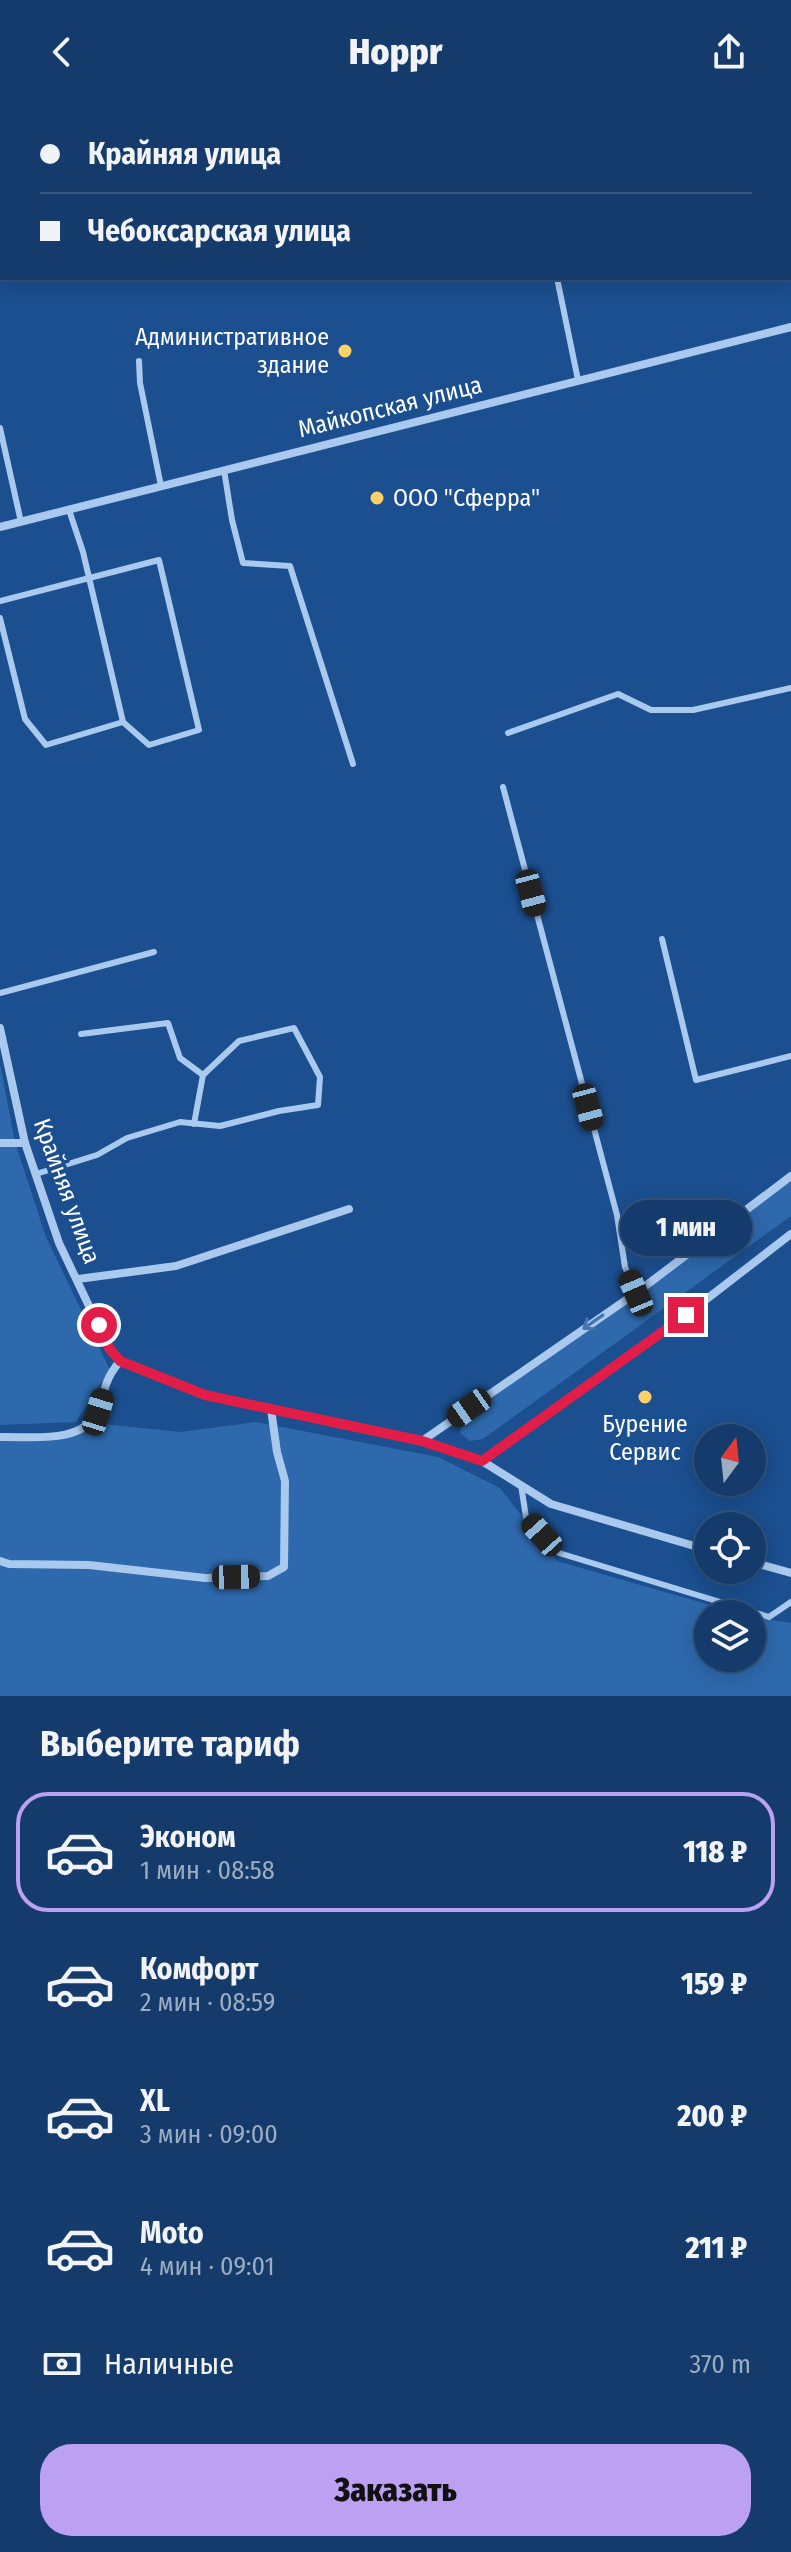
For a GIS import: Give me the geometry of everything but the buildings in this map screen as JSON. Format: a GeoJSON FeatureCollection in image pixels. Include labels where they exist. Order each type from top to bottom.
{"type":"FeatureCollection","features":[{"type":"Feature","properties":{"kind":"street","name":"Майкопская улица"},"geometry":{"type":"LineString","coordinates":[[0,527],[791,327]]}},
{"type":"Feature","properties":{"kind":"street","name":"Крайняя улица"},"geometry":{"type":"LineString","coordinates":[[1,1035],[25,1143],[59,1243],[109,1348],[120,1361]]}},
{"type":"Feature","properties":{"kind":"street"},"geometry":{"type":"LineString","coordinates":[[0,1143],[25,1143]]}},
{"type":"Feature","properties":{"kind":"street"},"geometry":{"type":"LineString","coordinates":[[422,1441],[636,1293],[791,1176]]}},
{"type":"Feature","properties":{"kind":"street"},"geometry":{"type":"LineString","coordinates":[[78,1279],[176,1266],[349,1209]]}},
{"type":"Feature","properties":{"kind":"street"},"geometry":{"type":"LineString","coordinates":[[482,1461],[686,1315],[791,1234]]}},
{"type":"Feature","properties":{"kind":"street"},"geometry":{"type":"LineString","coordinates":[[0,1437],[53,1436],[69,1434],[84,1427],[98,1412],[107,1382],[120,1361],[205,1395],[422,1441],[482,1461],[551,1504],[694,1546]]}},
{"type":"Feature","properties":{"kind":"street"},"geometry":{"type":"LineString","coordinates":[[0,1561],[9,1564],[89,1565],[205,1578],[268,1576],[284,1567],[285,1481],[271,1409]]}},
{"type":"Feature","properties":{"kind":"street"},"geometry":{"type":"LineString","coordinates":[[766,1566],[791,1573]]}},
{"type":"Feature","properties":{"kind":"lane"},"geometry":{"type":"LineString","coordinates":[[557,280],[578,380]]}},
{"type":"Feature","properties":{"kind":"lane"},"geometry":{"type":"LineString","coordinates":[[139,361],[140,383],[161,486]]}},
{"type":"Feature","properties":{"kind":"lane"},"geometry":{"type":"LineString","coordinates":[[0,428],[21,522]]}},
{"type":"Feature","properties":{"kind":"lane"},"geometry":{"type":"LineString","coordinates":[[224,470],[243,563],[290,566],[353,764]]}},
{"type":"Feature","properties":{"kind":"lane"},"geometry":{"type":"LineString","coordinates":[[0,601],[89,578],[159,560],[199,730],[149,745],[123,722],[89,578],[69,510]]}},
{"type":"Feature","properties":{"kind":"lane"},"geometry":{"type":"LineString","coordinates":[[0,618],[25,719],[46,745],[123,722]]}},
{"type":"Feature","properties":{"kind":"lane"},"geometry":{"type":"LineString","coordinates":[[508,733],[618,694],[651,710],[693,710],[791,688]]}},
{"type":"Feature","properties":{"kind":"lane"},"geometry":{"type":"LineString","coordinates":[[503,787],[617,1215],[625,1267],[636,1293]]}},
{"type":"Feature","properties":{"kind":"lane"},"geometry":{"type":"LineString","coordinates":[[662,939],[696,1080],[791,1056]]}},
{"type":"Feature","properties":{"kind":"lane"},"geometry":{"type":"LineString","coordinates":[[0,993],[154,952]]}},
{"type":"Feature","properties":{"kind":"lane"},"geometry":{"type":"LineString","coordinates":[[81,1034],[168,1023],[180,1058],[203,1075]]}},
{"type":"Feature","properties":{"kind":"lane"},"geometry":{"type":"LineString","coordinates":[[36,1174],[97,1155],[127,1138],[180,1122],[194,1124],[220,1126],[318,1105],[320,1077],[294,1028],[239,1041],[203,1075],[194,1124]]}},
{"type":"Feature","properties":{"kind":"lane"},"geometry":{"type":"LineString","coordinates":[[521,1485],[526,1517],[559,1553],[769,1617],[791,1602]]}},
{"type":"Feature","properties":{"kind":"shaded area"},"geometry":{"type":"Polygon","coordinates":[[[0,1064],[15,1142],[46,1237],[110,1370],[76,1422],[0,1425],[0,1064]]]}},
{"type":"Feature","properties":{"kind":"shaded area"},"geometry":{"type":"Polygon","coordinates":[[[791,1181],[791,1216],[483,1439],[470,1441],[460,1433],[464,1417],[791,1181]]]}},
{"type":"Feature","properties":{"kind":"shaded area"},"geometry":{"type":"Polygon","coordinates":[[[256,1422],[438,1457],[500,1488],[557,1561],[694,1600],[694,1672],[766,1672],[766,1619],[791,1623],[791,1696],[0,1696],[0,1440],[64,1439],[104,1424],[180,1432],[256,1422]]]}},
{"type":"Feature","properties":{"kind":"place","name":"Административное здание"},"geometry":{"type":"Point","coordinates":[345,351]}},
{"type":"Feature","properties":{"kind":"place","name":"ООО \"Сферра\""},"geometry":{"type":"Point","coordinates":[377,498]}},
{"type":"Feature","properties":{"kind":"place","name":"Бурение Сервис"},"geometry":{"type":"Point","coordinates":[645,1397]}},
{"type":"Feature","properties":{"kind":"route"},"geometry":{"type":"LineString","coordinates":[[99,1325],[109,1348],[120,1361],[205,1395],[422,1441],[482,1461],[686,1315]]}}]}
